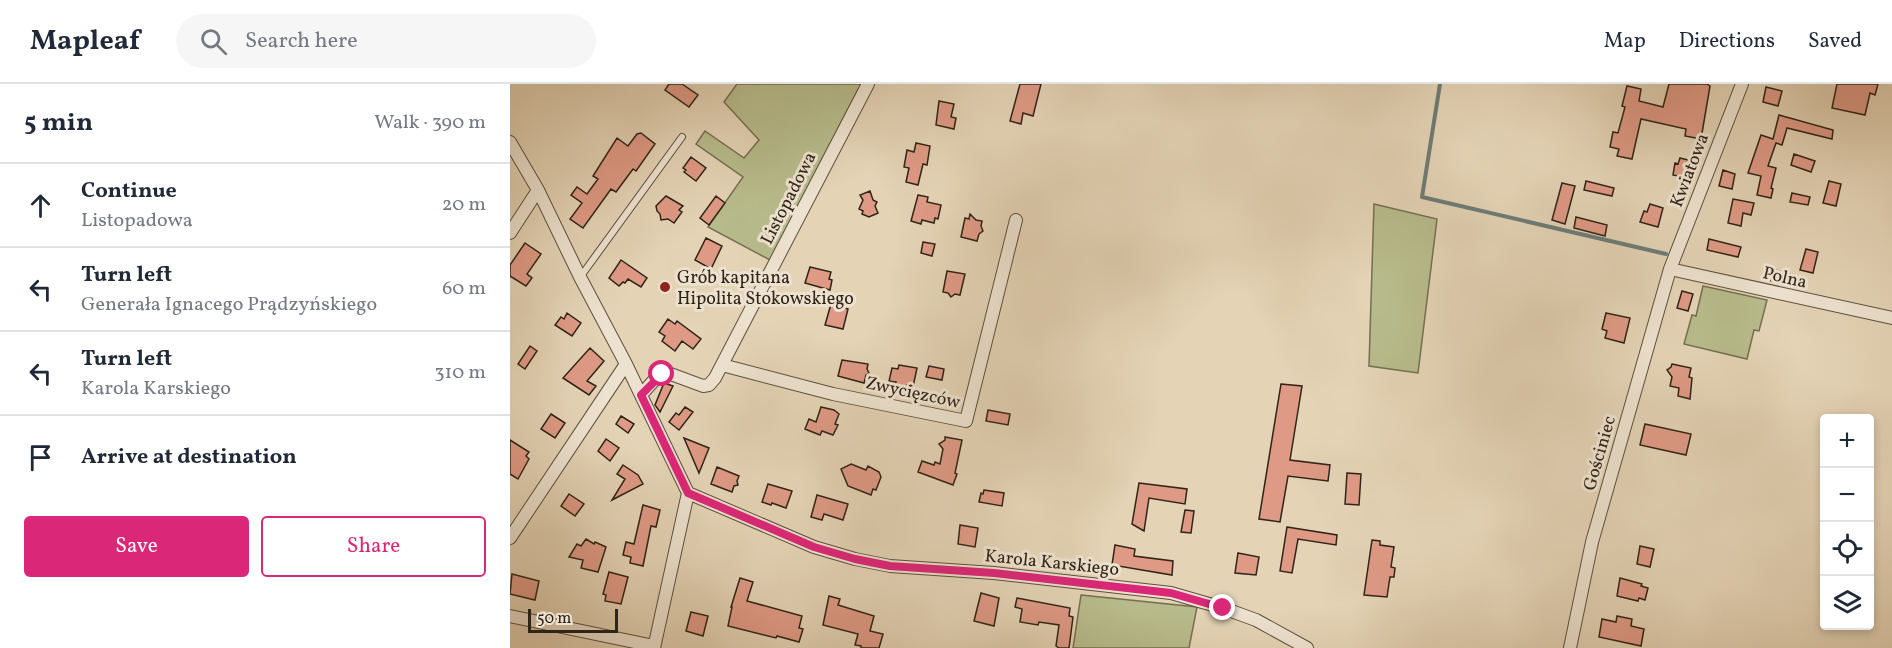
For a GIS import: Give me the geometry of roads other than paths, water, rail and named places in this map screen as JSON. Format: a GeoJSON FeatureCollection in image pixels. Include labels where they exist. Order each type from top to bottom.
{"type":"FeatureCollection","features":[{"type":"Feature","properties":{"kind":"street","name":"Listopadowa"},"geometry":{"type":"LineString","coordinates":[[641,395],[662,374],[668,373],[697,385],[709,385],[722,365],[868,84]]}},
{"type":"Feature","properties":{"kind":"street","name":"Kwiatowa"},"geometry":{"type":"LineString","coordinates":[[1670,269],[1742,84]]}},
{"type":"Feature","properties":{"kind":"street"},"geometry":{"type":"LineString","coordinates":[[510,142],[538,190],[688,493],[654,647],[510,616]]}},
{"type":"Feature","properties":{"kind":"street"},"geometry":{"type":"LineString","coordinates":[[510,233],[538,190]]}},
{"type":"Feature","properties":{"kind":"street","name":"Zwycięzców"},"geometry":{"type":"LineString","coordinates":[[722,365],[833,394],[966,421],[1016,220]]}},
{"type":"Feature","properties":{"kind":"street","name":"Polna"},"geometry":{"type":"LineString","coordinates":[[1670,269],[1892,318]]}},
{"type":"Feature","properties":{"kind":"street","name":"Gościniec"},"geometry":{"type":"LineString","coordinates":[[1570,648],[1592,542],[1670,269]]}},
{"type":"Feature","properties":{"kind":"street"},"geometry":{"type":"LineString","coordinates":[[510,538],[626,364]]}},
{"type":"Feature","properties":{"kind":"street","name":"Karola Karskiego"},"geometry":{"type":"LineString","coordinates":[[688,493],[814,547],[855,559],[890,566],[994,573],[1171,593],[1215,605],[1256,620],[1307,648]]}},
{"type":"Feature","properties":{"kind":"lane"},"geometry":{"type":"LineString","coordinates":[[580,277],[682,137]]}},
{"type":"Feature","properties":{"kind":"waterway"},"geometry":{"type":"LineString","coordinates":[[1440,84],[1422,197],[1666,254]]}},
{"type":"Feature","properties":{"kind":"place","name":"Grób kapitana Hipolita Stokowskiego"},"geometry":{"type":"Point","coordinates":[665,287]}}]}
